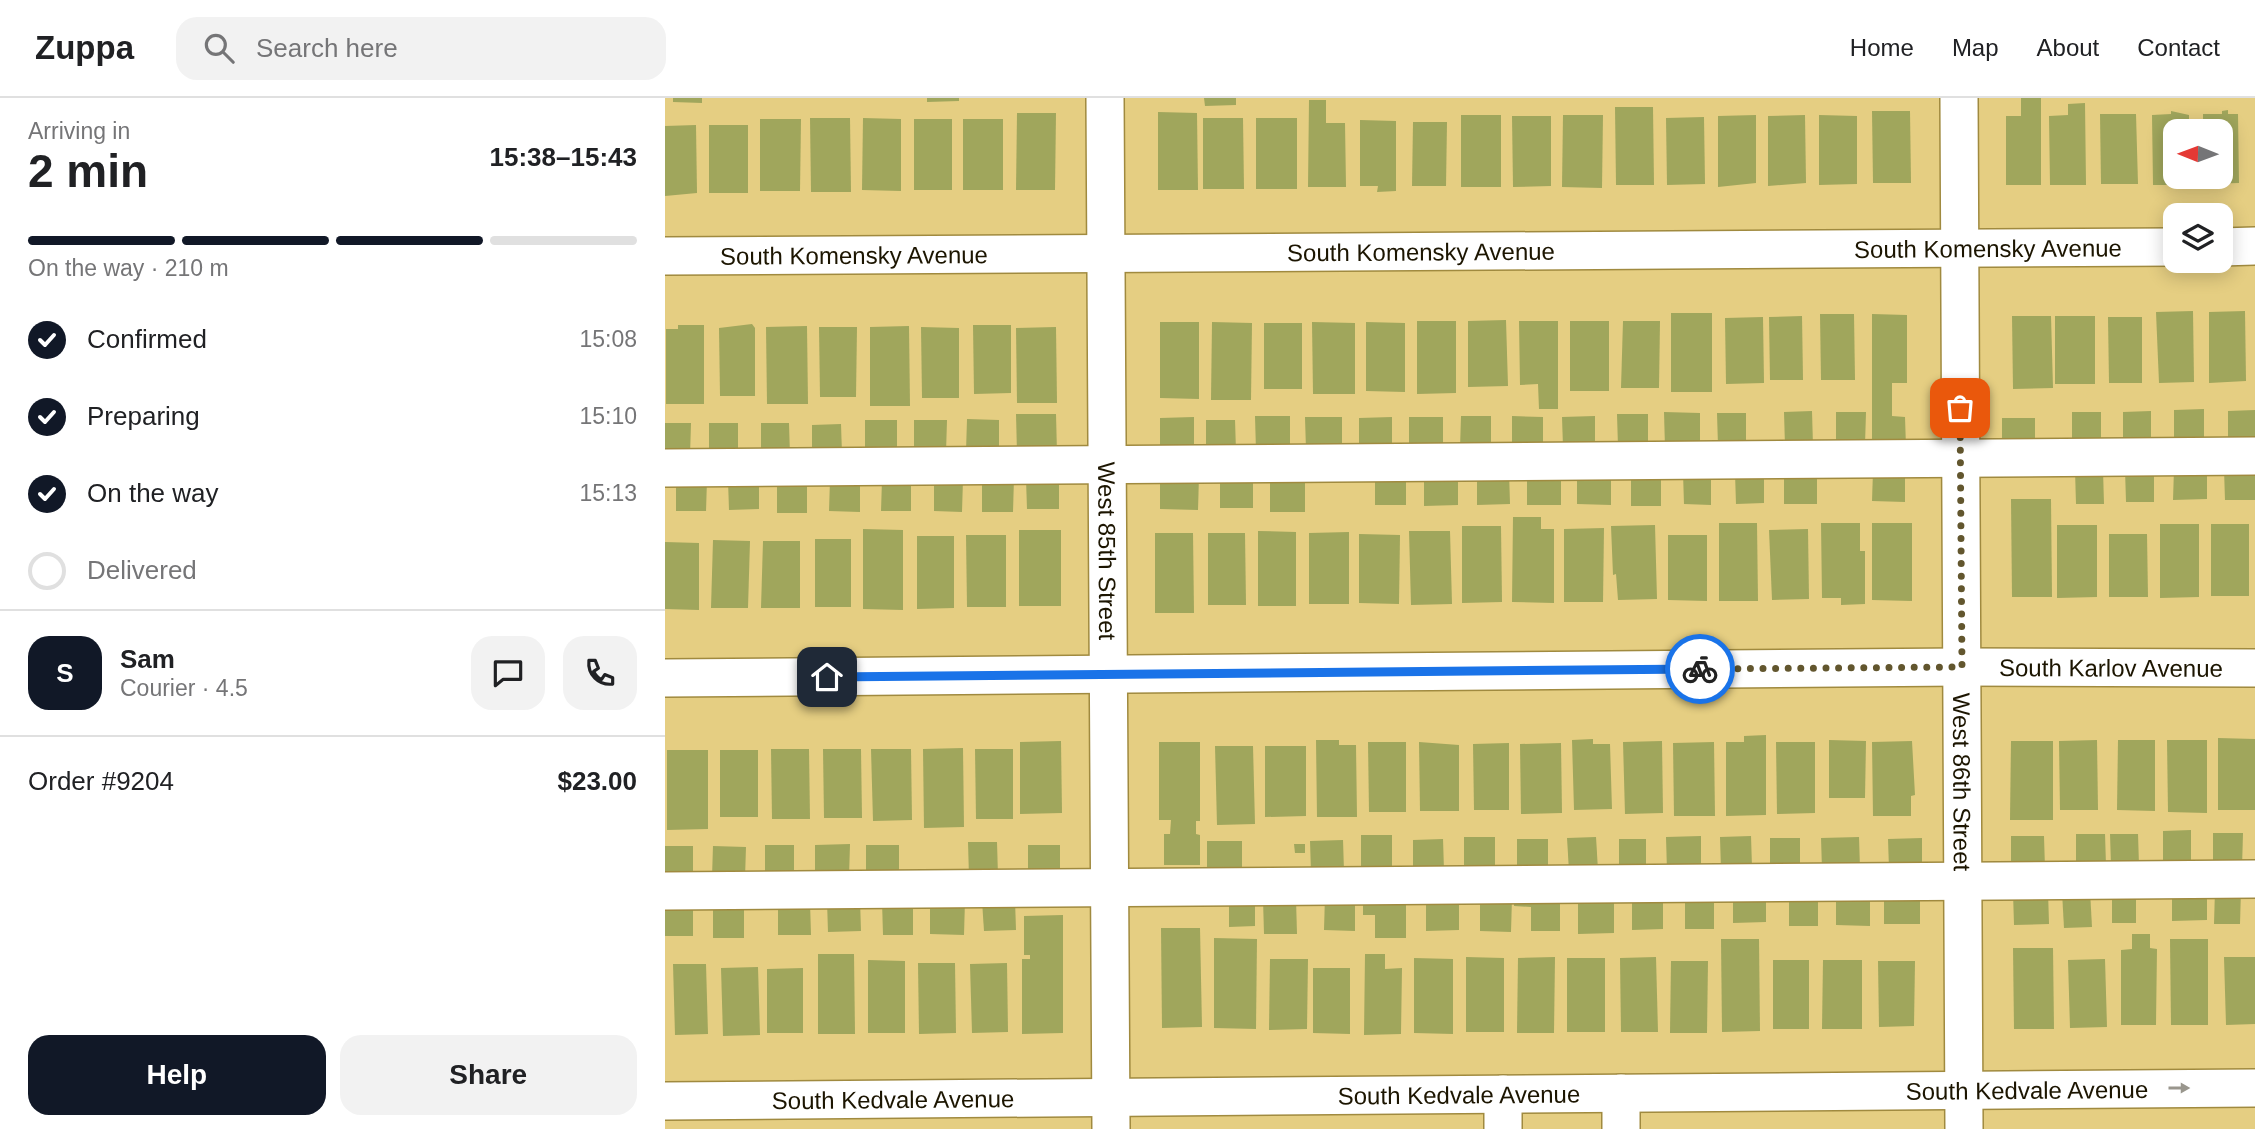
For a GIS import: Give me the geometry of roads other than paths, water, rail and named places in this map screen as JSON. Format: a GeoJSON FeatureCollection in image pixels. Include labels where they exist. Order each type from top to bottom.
{"type":"FeatureCollection","features":[{"type":"Feature","properties":{"kind":"street","name":"West 85th Street"},"geometry":{"type":"LineString","coordinates":[[1105,98],[1111,1113]]}},
{"type":"Feature","properties":{"kind":"street","name":"West 86th Street"},"geometry":{"type":"LineString","coordinates":[[1959,98],[1964,1129]]}},
{"type":"Feature","properties":{"kind":"street"},"geometry":{"type":"LineString","coordinates":[[2233,247],[2255,246]]}},
{"type":"Feature","properties":{"kind":"street","name":"South Komensky Avenue"},"geometry":{"type":"LineString","coordinates":[[665,256],[2163,247]]}},
{"type":"Feature","properties":{"kind":"street"},"geometry":{"type":"LineString","coordinates":[[665,468],[2255,456]]}},
{"type":"Feature","properties":{"kind":"street","name":"South Karlov Avenue"},"geometry":{"type":"LineString","coordinates":[[665,678],[1962,667],[2255,668]]}},
{"type":"Feature","properties":{"kind":"street"},"geometry":{"type":"LineString","coordinates":[[665,891],[2255,879]]}},
{"type":"Feature","properties":{"kind":"street","name":"South Kedvale Avenue"},"geometry":{"type":"LineString","coordinates":[[665,1101],[1111,1113],[1503,1112],[1621,1093],[2255,1088]]}},
{"type":"Feature","properties":{"kind":"street"},"geometry":{"type":"LineString","coordinates":[[1621,1093],[1621,1129]]}}]}
